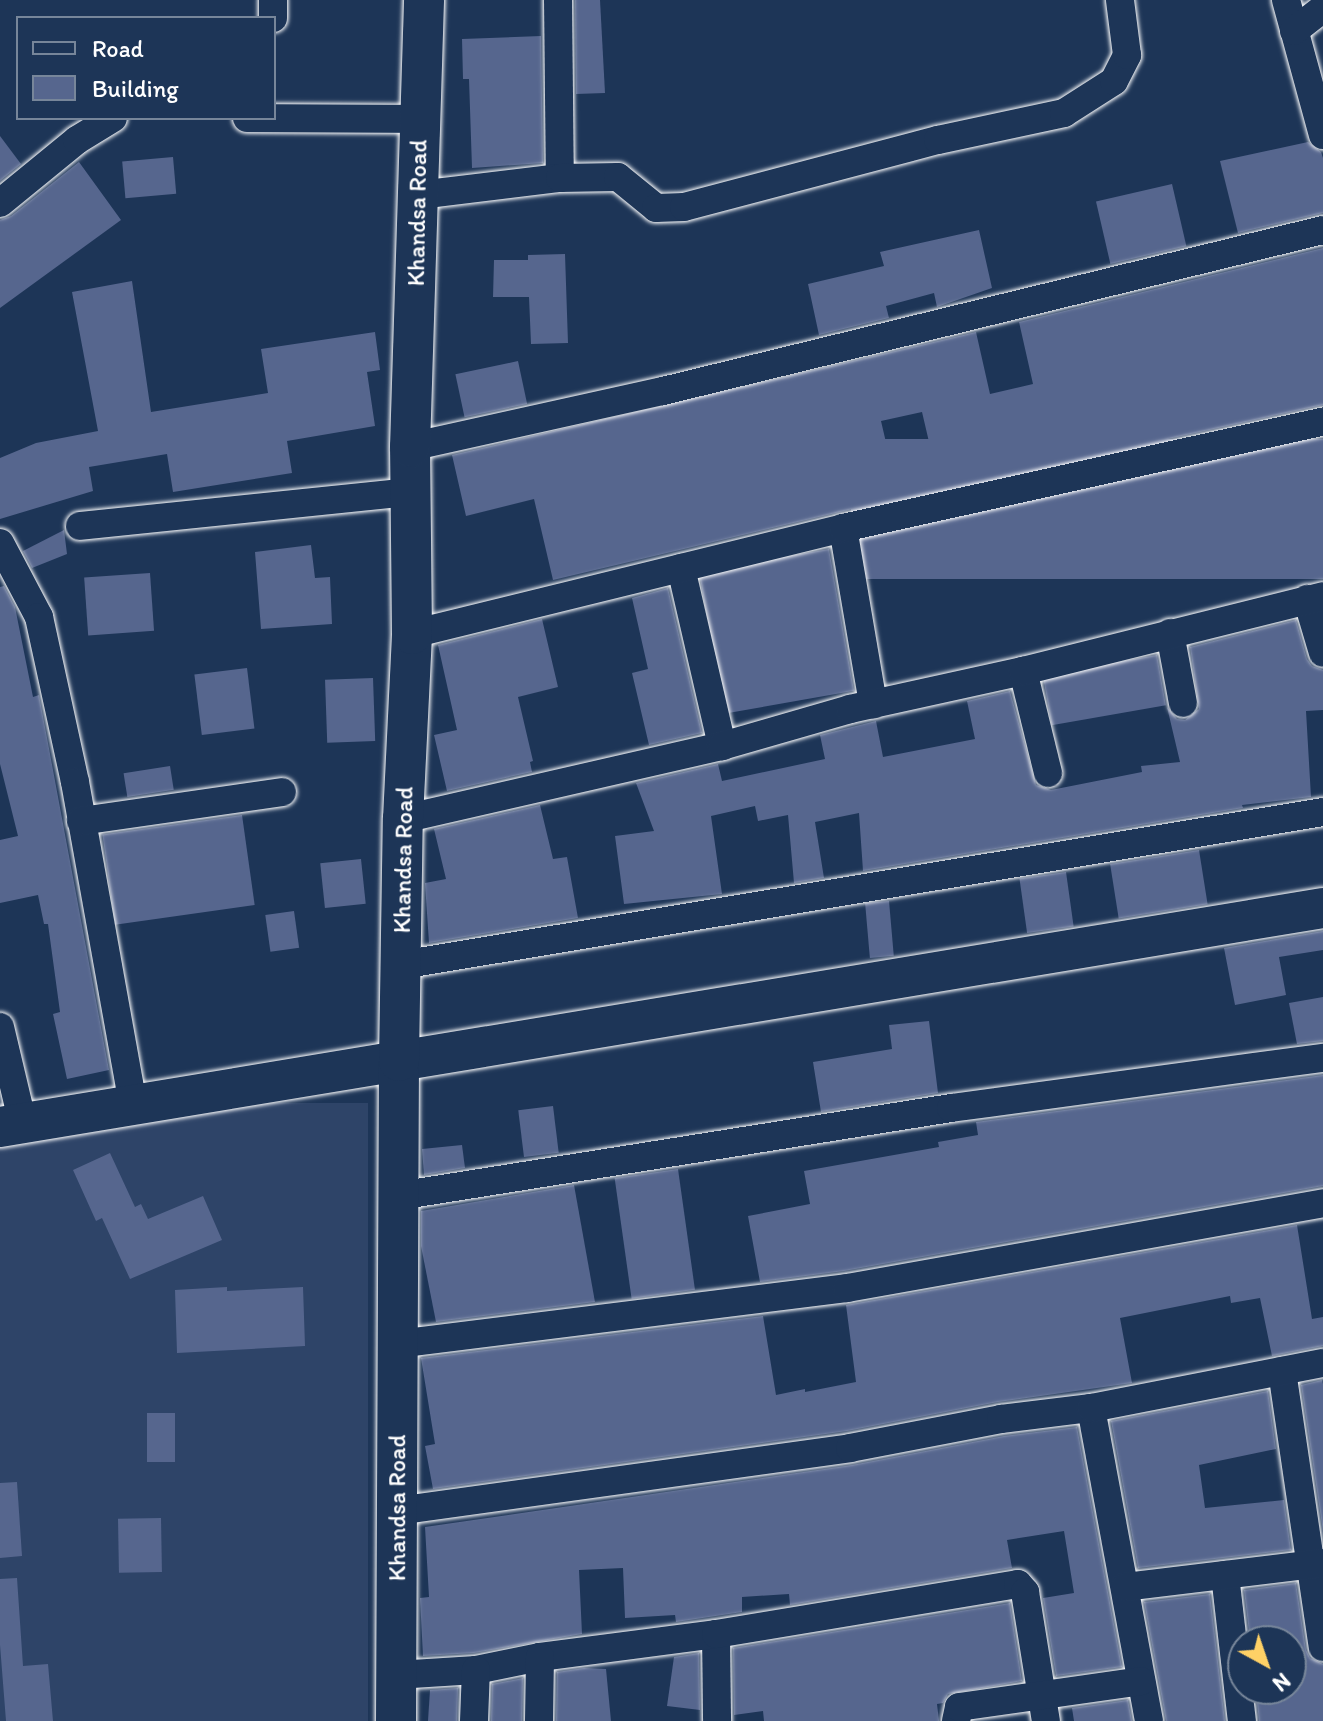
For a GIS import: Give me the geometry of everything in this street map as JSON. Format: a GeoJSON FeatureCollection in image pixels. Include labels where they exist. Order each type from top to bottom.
{"type":"FeatureCollection","features":[{"type":"Feature","properties":{"kind":"street","name":"Khandsa Road"},"geometry":{"type":"LineString","coordinates":[[396,1721],[399,1061],[403,819],[412,634],[410,447],[424,0]]}},
{"type":"Feature","properties":{"kind":"street"},"geometry":{"type":"LineString","coordinates":[[558,0],[560,178]]}},
{"type":"Feature","properties":{"kind":"street"},"geometry":{"type":"LineString","coordinates":[[419,195],[560,178],[618,177],[656,208],[684,207],[938,140],[1064,113],[1114,81],[1127,55],[1120,0]]}},
{"type":"Feature","properties":{"kind":"street"},"geometry":{"type":"LineString","coordinates":[[1286,0],[1323,135]]}},
{"type":"Feature","properties":{"kind":"street"},"geometry":{"type":"LineString","coordinates":[[1294,31],[1323,8]]}},
{"type":"Feature","properties":{"kind":"street"},"geometry":{"type":"LineString","coordinates":[[276,119],[419,119]]}},
{"type":"Feature","properties":{"kind":"street"},"geometry":{"type":"LineString","coordinates":[[0,203],[77,140],[110,120]]}},
{"type":"Feature","properties":{"kind":"street"},"geometry":{"type":"LineString","coordinates":[[410,447],[678,387],[1323,230]]}},
{"type":"Feature","properties":{"kind":"street"},"geometry":{"type":"LineString","coordinates":[[412,634],[843,528],[1323,422]]}},
{"type":"Feature","properties":{"kind":"street"},"geometry":{"type":"LineString","coordinates":[[80,526],[411,492]]}},
{"type":"Feature","properties":{"kind":"street"},"geometry":{"type":"LineString","coordinates":[[843,528],[873,704]]}},
{"type":"Feature","properties":{"kind":"street"},"geometry":{"type":"LineString","coordinates":[[0,543],[39,617],[81,821],[133,1105]]}},
{"type":"Feature","properties":{"kind":"street"},"geometry":{"type":"LineString","coordinates":[[681,568],[722,746]]}},
{"type":"Feature","properties":{"kind":"street"},"geometry":{"type":"LineString","coordinates":[[403,819],[722,746],[873,704],[1023,671],[1315,598],[1323,653]]}},
{"type":"Feature","properties":{"kind":"street"},"geometry":{"type":"LineString","coordinates":[[1170,633],[1183,703]]}},
{"type":"Feature","properties":{"kind":"street"},"geometry":{"type":"LineString","coordinates":[[1023,671],[1048,773]]}},
{"type":"Feature","properties":{"kind":"street"},"geometry":{"type":"LineString","coordinates":[[81,821],[282,792]]}},
{"type":"Feature","properties":{"kind":"street"},"geometry":{"type":"LineString","coordinates":[[401,965],[1323,812]]}},
{"type":"Feature","properties":{"kind":"street"},"geometry":{"type":"LineString","coordinates":[[0,1027],[11,1126],[1323,908]]}},
{"type":"Feature","properties":{"kind":"street"},"geometry":{"type":"LineString","coordinates":[[398,1196],[951,1108],[1323,1058]]}},
{"type":"Feature","properties":{"kind":"street"},"geometry":{"type":"LineString","coordinates":[[398,1344],[847,1288],[1323,1203]]}},
{"type":"Feature","properties":{"kind":"street"},"geometry":{"type":"LineString","coordinates":[[397,1511],[850,1448],[1001,1419],[1091,1408],[1323,1363]]}},
{"type":"Feature","properties":{"kind":"street"},"geometry":{"type":"LineString","coordinates":[[1282,1371],[1317,1564],[1323,1647]]}},
{"type":"Feature","properties":{"kind":"street"},"geometry":{"type":"LineString","coordinates":[[1091,1408],[1149,1721]]}},
{"type":"Feature","properties":{"kind":"street"},"geometry":{"type":"LineString","coordinates":[[1125,1587],[1317,1564]]}},
{"type":"Feature","properties":{"kind":"street"},"geometry":{"type":"LineString","coordinates":[[1225,1575],[1242,1721]]}},
{"type":"Feature","properties":{"kind":"street"},"geometry":{"type":"LineString","coordinates":[[396,1675],[476,1670],[540,1657],[716,1634],[1018,1584],[1025,1592],[1043,1707]]}},
{"type":"Feature","properties":{"kind":"street"},"geometry":{"type":"LineString","coordinates":[[716,1634],[717,1721]]}},
{"type":"Feature","properties":{"kind":"street"},"geometry":{"type":"LineString","coordinates":[[539,1721],[540,1657]]}},
{"type":"Feature","properties":{"kind":"street"},"geometry":{"type":"LineString","coordinates":[[474,1721],[476,1670]]}},
{"type":"Feature","properties":{"kind":"street"},"geometry":{"type":"LineString","coordinates":[[956,1721],[959,1707],[1043,1707],[1141,1681]]}},
{"type":"Feature","properties":{"kind":"shaded area"},"geometry":{"type":"Polygon","coordinates":[[[0,1103],[368,1103],[368,1721],[0,1721],[0,1103]]]}},
{"type":"Feature","properties":{"kind":"building"},"geometry":{"type":"Polygon","coordinates":[[[575,0],[600,0],[605,93],[576,94],[575,0]]]}},
{"type":"Feature","properties":{"kind":"building"},"geometry":{"type":"Polygon","coordinates":[[[541,36],[543,163],[472,168],[469,79],[463,79],[462,39],[541,36]]]}},
{"type":"Feature","properties":{"kind":"building"},"geometry":{"type":"Polygon","coordinates":[[[0,136],[21,164],[0,181],[0,136]]]}},
{"type":"Feature","properties":{"kind":"building"},"geometry":{"type":"Polygon","coordinates":[[[1308,142],[1321,152],[1323,158],[1323,213],[1238,233],[1220,161],[1308,142]]]}},
{"type":"Feature","properties":{"kind":"building"},"geometry":{"type":"Polygon","coordinates":[[[173,157],[176,194],[125,198],[122,161],[173,157]]]}},
{"type":"Feature","properties":{"kind":"building"},"geometry":{"type":"Polygon","coordinates":[[[79,162],[121,220],[0,308],[0,220],[11,216],[79,162]]]}},
{"type":"Feature","properties":{"kind":"building"},"geometry":{"type":"Polygon","coordinates":[[[1172,184],[1186,246],[1110,264],[1096,202],[1172,184]]]}},
{"type":"Feature","properties":{"kind":"building"},"geometry":{"type":"Polygon","coordinates":[[[979,230],[992,288],[937,307],[934,293],[886,306],[889,318],[819,335],[808,284],[884,266],[880,252],[979,230]]]}},
{"type":"Feature","properties":{"kind":"building"},"geometry":{"type":"Polygon","coordinates":[[[1323,248],[1323,405],[940,489],[922,412],[881,421],[899,498],[553,580],[534,499],[466,516],[452,455],[976,332],[990,394],[1033,384],[1019,322],[1323,248]]]}},
{"type":"Feature","properties":{"kind":"building"},"geometry":{"type":"Polygon","coordinates":[[[565,254],[568,343],[531,344],[529,297],[493,297],[494,260],[528,260],[528,255],[565,254]]]}},
{"type":"Feature","properties":{"kind":"building"},"geometry":{"type":"Polygon","coordinates":[[[132,281],[151,412],[268,393],[261,349],[375,332],[380,370],[367,372],[375,426],[287,441],[292,473],[173,492],[167,454],[89,467],[93,491],[0,519],[0,458],[36,443],[98,431],[72,292],[132,281]]]}},
{"type":"Feature","properties":{"kind":"building"},"geometry":{"type":"Polygon","coordinates":[[[518,361],[527,404],[465,417],[455,374],[518,361]]]}},
{"type":"Feature","properties":{"kind":"building"},"geometry":{"type":"Polygon","coordinates":[[[851,439],[1323,439],[1323,579],[851,579],[851,439]]]}},
{"type":"Feature","properties":{"kind":"building"},"geometry":{"type":"Polygon","coordinates":[[[64,530],[67,554],[32,568],[23,551],[64,530]]]}},
{"type":"Feature","properties":{"kind":"building"},"geometry":{"type":"Polygon","coordinates":[[[311,545],[315,578],[330,577],[332,624],[261,629],[255,552],[311,545]]]}},
{"type":"Feature","properties":{"kind":"building"},"geometry":{"type":"Polygon","coordinates":[[[829,549],[854,691],[724,714],[699,572],[829,549]]]}},
{"type":"Feature","properties":{"kind":"building"},"geometry":{"type":"Polygon","coordinates":[[[150,573],[154,631],[88,635],[84,578],[150,573]]]}},
{"type":"Feature","properties":{"kind":"building"},"geometry":{"type":"Polygon","coordinates":[[[4,586],[15,607],[33,697],[39,695],[109,1070],[67,1079],[53,1014],[60,1012],[48,924],[44,924],[38,895],[0,903],[0,840],[18,836],[0,764],[0,587],[4,586]]]}},
{"type":"Feature","properties":{"kind":"building"},"geometry":{"type":"Polygon","coordinates":[[[668,588],[702,733],[649,745],[632,673],[648,669],[632,598],[668,588]]]}},
{"type":"Feature","properties":{"kind":"building"},"geometry":{"type":"Polygon","coordinates":[[[542,619],[558,687],[518,697],[533,761],[530,762],[532,772],[447,791],[434,735],[457,730],[438,645],[542,619]]]}},
{"type":"Feature","properties":{"kind":"building"},"geometry":{"type":"Polygon","coordinates":[[[1296,620],[1307,659],[1312,666],[1323,670],[1323,710],[1306,711],[1311,797],[1242,805],[1243,808],[863,871],[859,813],[815,822],[824,878],[794,883],[788,815],[758,821],[755,806],[711,816],[722,894],[624,904],[615,836],[654,831],[636,783],[718,764],[722,781],[825,759],[820,735],[876,721],[883,757],[975,739],[967,701],[1010,691],[1036,785],[1051,790],[1142,772],[1141,766],[1180,762],[1167,707],[1177,719],[1185,720],[1199,709],[1190,647],[1296,620]]]}},
{"type":"Feature","properties":{"kind":"building"},"geometry":{"type":"Polygon","coordinates":[[[1157,655],[1166,705],[1052,725],[1043,675],[1157,655]]]}},
{"type":"Feature","properties":{"kind":"building"},"geometry":{"type":"Polygon","coordinates":[[[247,668],[254,729],[202,735],[194,674],[247,668]]]}},
{"type":"Feature","properties":{"kind":"building"},"geometry":{"type":"Polygon","coordinates":[[[373,678],[375,741],[327,743],[325,680],[373,678]]]}},
{"type":"Feature","properties":{"kind":"building"},"geometry":{"type":"Polygon","coordinates":[[[170,766],[174,790],[127,797],[124,773],[170,766]]]}},
{"type":"Feature","properties":{"kind":"building"},"geometry":{"type":"Polygon","coordinates":[[[540,805],[553,859],[567,857],[578,918],[429,943],[425,883],[446,879],[434,829],[540,805]]]}},
{"type":"Feature","properties":{"kind":"building"},"geometry":{"type":"Polygon","coordinates":[[[242,815],[255,905],[115,925],[102,835],[242,815]]]}},
{"type":"Feature","properties":{"kind":"building"},"geometry":{"type":"Polygon","coordinates":[[[1199,850],[1208,904],[1119,918],[1110,864],[1199,850]]]}},
{"type":"Feature","properties":{"kind":"building"},"geometry":{"type":"Polygon","coordinates":[[[361,859],[366,904],[325,908],[320,863],[361,859]]]}},
{"type":"Feature","properties":{"kind":"building"},"geometry":{"type":"Polygon","coordinates":[[[1066,872],[1074,926],[1027,933],[1019,879],[1066,872]]]}},
{"type":"Feature","properties":{"kind":"building"},"geometry":{"type":"Polygon","coordinates":[[[889,901],[894,956],[870,958],[865,903],[889,901]]]}},
{"type":"Feature","properties":{"kind":"building"},"geometry":{"type":"Polygon","coordinates":[[[294,911],[299,948],[270,952],[265,915],[294,911]]]}},
{"type":"Feature","properties":{"kind":"building"},"geometry":{"type":"Polygon","coordinates":[[[1323,931],[1323,950],[1279,957],[1286,995],[1235,1005],[1224,948],[1323,931]]]}},
{"type":"Feature","properties":{"kind":"building"},"geometry":{"type":"Polygon","coordinates":[[[1323,997],[1323,1041],[1297,1044],[1289,1003],[1323,997]]]}},
{"type":"Feature","properties":{"kind":"building"},"geometry":{"type":"Polygon","coordinates":[[[929,1021],[938,1093],[821,1112],[813,1062],[892,1049],[889,1025],[929,1021]]]}},
{"type":"Feature","properties":{"kind":"building"},"geometry":{"type":"Polygon","coordinates":[[[1323,1075],[1323,1186],[844,1271],[760,1282],[748,1216],[810,1204],[804,1171],[939,1147],[938,1142],[978,1135],[976,1122],[1323,1075]]]}},
{"type":"Feature","properties":{"kind":"building"},"geometry":{"type":"Polygon","coordinates":[[[553,1106],[559,1153],[524,1157],[518,1110],[553,1106]]]}},
{"type":"Feature","properties":{"kind":"building"},"geometry":{"type":"Polygon","coordinates":[[[462,1145],[465,1168],[424,1175],[422,1149],[462,1145]]]}},
{"type":"Feature","properties":{"kind":"building"},"geometry":{"type":"Polygon","coordinates":[[[110,1153],[135,1207],[141,1204],[148,1219],[203,1196],[222,1240],[130,1279],[102,1218],[96,1221],[73,1170],[110,1153]]]}},
{"type":"Feature","properties":{"kind":"building"},"geometry":{"type":"Polygon","coordinates":[[[678,1169],[695,1290],[632,1299],[615,1178],[678,1169]]]}},
{"type":"Feature","properties":{"kind":"building"},"geometry":{"type":"Polygon","coordinates":[[[574,1185],[595,1302],[436,1322],[421,1246],[421,1211],[574,1185]]]}},
{"type":"Feature","properties":{"kind":"building"},"geometry":{"type":"Polygon","coordinates":[[[1297,1225],[1312,1319],[1323,1317],[1323,1346],[1272,1356],[1260,1298],[1231,1303],[1230,1296],[1120,1318],[1132,1383],[998,1402],[847,1431],[433,1489],[425,1446],[435,1444],[421,1358],[763,1316],[776,1395],[805,1389],[805,1392],[856,1382],[846,1305],[1297,1225]]]}},
{"type":"Feature","properties":{"kind":"building"},"geometry":{"type":"Polygon","coordinates":[[[227,1287],[227,1291],[303,1287],[305,1346],[177,1353],[175,1290],[227,1287]]]}},
{"type":"Feature","properties":{"kind":"building"},"geometry":{"type":"Polygon","coordinates":[[[1322,1380],[1323,1384],[1323,1531],[1301,1385],[1322,1380]]]}},
{"type":"Feature","properties":{"kind":"building"},"geometry":{"type":"Polygon","coordinates":[[[1268,1391],[1276,1449],[1199,1465],[1205,1508],[1284,1500],[1291,1550],[1138,1568],[1111,1421],[1268,1391]]]}},
{"type":"Feature","properties":{"kind":"building"},"geometry":{"type":"Polygon","coordinates":[[[147,1413],[175,1413],[175,1462],[147,1462],[147,1413]]]}},
{"type":"Feature","properties":{"kind":"building"},"geometry":{"type":"Polygon","coordinates":[[[1077,1427],[1122,1667],[1056,1676],[1043,1598],[1074,1593],[1064,1531],[1007,1540],[1012,1568],[790,1605],[789,1594],[742,1597],[742,1612],[676,1622],[675,1615],[625,1618],[623,1568],[579,1570],[582,1634],[474,1653],[423,1656],[420,1598],[429,1597],[425,1527],[852,1465],[1004,1436],[1077,1427]]]}},
{"type":"Feature","properties":{"kind":"building"},"geometry":{"type":"Polygon","coordinates":[[[17,1482],[22,1556],[0,1558],[0,1483],[17,1482]]]}},
{"type":"Feature","properties":{"kind":"building"},"geometry":{"type":"Polygon","coordinates":[[[161,1518],[162,1572],[119,1573],[118,1519],[161,1518]]]}},
{"type":"Feature","properties":{"kind":"building"},"geometry":{"type":"Polygon","coordinates":[[[17,1578],[23,1666],[48,1664],[53,1721],[6,1721],[0,1645],[0,1579],[17,1578]]]}},
{"type":"Feature","properties":{"kind":"building"},"geometry":{"type":"Polygon","coordinates":[[[1296,1583],[1302,1625],[1248,1625],[1244,1590],[1296,1583]]]}},
{"type":"Feature","properties":{"kind":"building"},"geometry":{"type":"Polygon","coordinates":[[[1210,1594],[1225,1721],[1166,1721],[1144,1602],[1210,1594]]]}},
{"type":"Feature","properties":{"kind":"building"},"geometry":{"type":"Polygon","coordinates":[[[1010,1603],[1022,1681],[948,1694],[943,1703],[937,1704],[939,1721],[764,1721],[763,1711],[734,1715],[733,1648],[1010,1603]]]}},
{"type":"Feature","properties":{"kind":"building"},"geometry":{"type":"Polygon","coordinates":[[[1307,1652],[1310,1658],[1323,1664],[1323,1721],[1259,1721],[1257,1705],[1307,1705],[1307,1652]]]}},
{"type":"Feature","properties":{"kind":"building"},"geometry":{"type":"Polygon","coordinates":[[[699,1653],[700,1710],[667,1706],[674,1657],[699,1653]]]}},
{"type":"Feature","properties":{"kind":"building"},"geometry":{"type":"Polygon","coordinates":[[[606,1669],[611,1721],[556,1721],[557,1672],[606,1669]]]}},
{"type":"Feature","properties":{"kind":"building"},"geometry":{"type":"Polygon","coordinates":[[[523,1678],[522,1721],[491,1721],[492,1684],[523,1678]]]}},
{"type":"Feature","properties":{"kind":"building"},"geometry":{"type":"Polygon","coordinates":[[[458,1688],[457,1721],[428,1721],[430,1690],[458,1688]]]}},
{"type":"Feature","properties":{"kind":"building"},"geometry":{"type":"Polygon","coordinates":[[[1128,1700],[1132,1721],[1074,1721],[1072,1708],[1128,1700]]]}}]}
